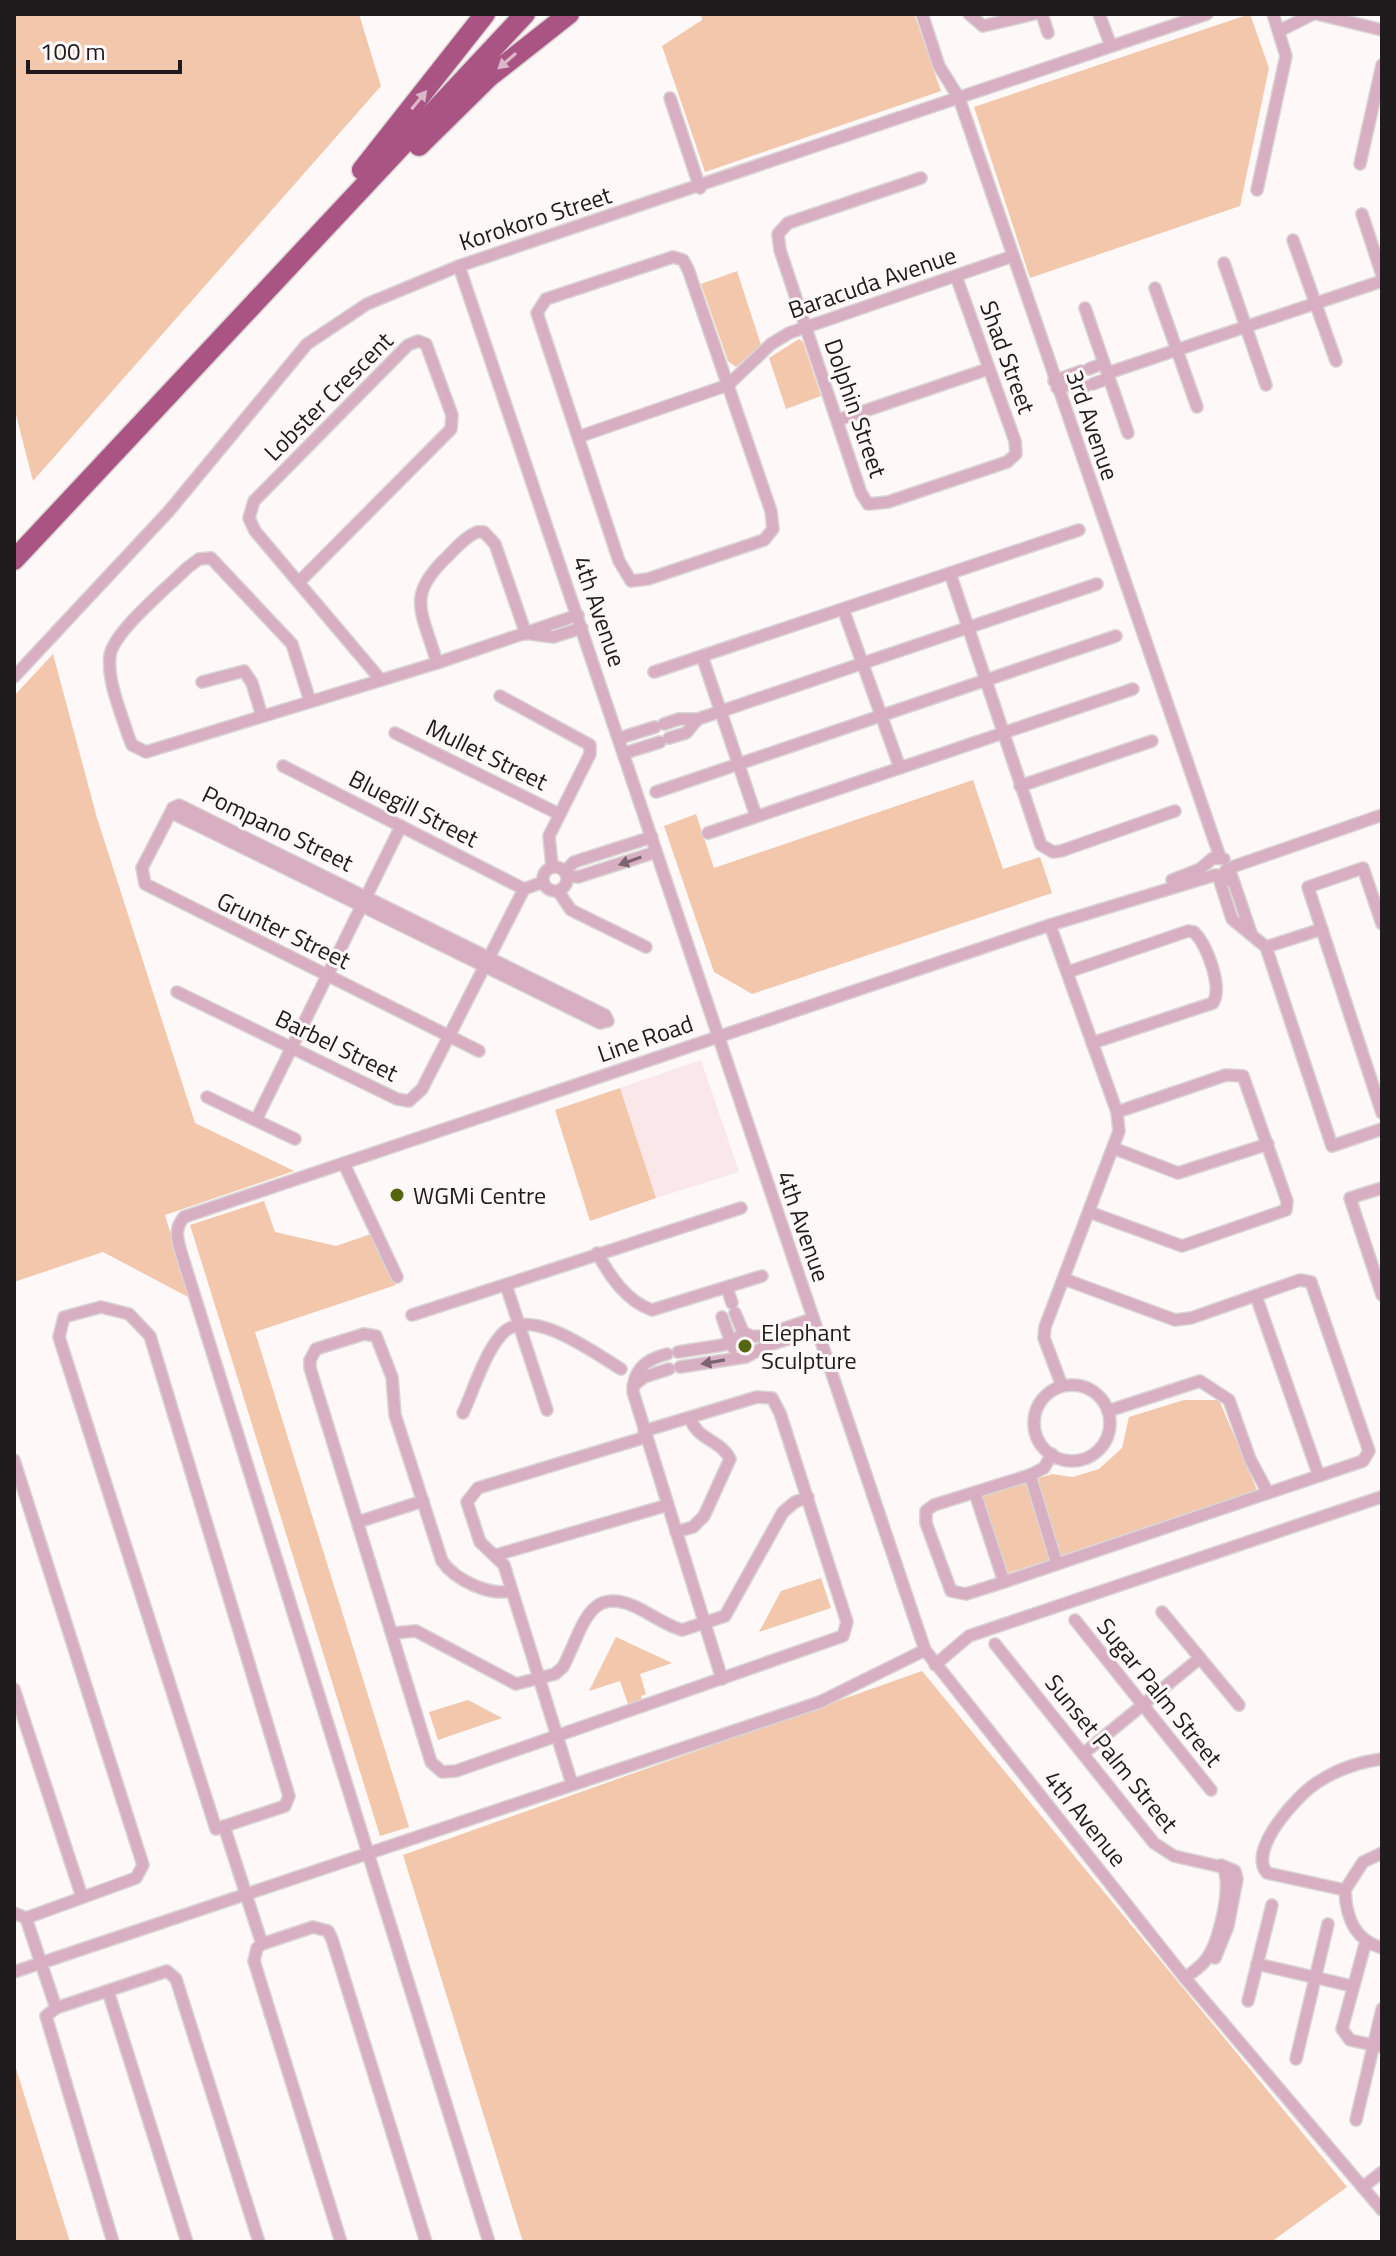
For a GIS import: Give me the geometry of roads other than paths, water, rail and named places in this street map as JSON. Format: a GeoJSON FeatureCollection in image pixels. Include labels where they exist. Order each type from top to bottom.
{"type":"FeatureCollection","features":[{"type":"Feature","properties":{"kind":"highway"},"geometry":{"type":"LineString","coordinates":[[209,355],[456,55],[485,14]]}},
{"type":"Feature","properties":{"kind":"highway"},"geometry":{"type":"LineString","coordinates":[[14,560],[525,14]]}},
{"type":"Feature","properties":{"kind":"highway"},"geometry":{"type":"LineString","coordinates":[[94,475],[146,431],[451,114],[516,54],[569,14]]}},
{"type":"Feature","properties":{"kind":"street","name":"3rd Avenue"},"geometry":{"type":"LineString","coordinates":[[922,14],[939,66],[959,98],[1188,765],[1221,867],[1232,919],[1266,947]]}},
{"type":"Feature","properties":{"kind":"street"},"geometry":{"type":"LineString","coordinates":[[969,14],[976,24],[983,26],[1034,14]]}},
{"type":"Feature","properties":{"kind":"street"},"geometry":{"type":"LineString","coordinates":[[1042,14],[1048,33]]}},
{"type":"Feature","properties":{"kind":"street"},"geometry":{"type":"LineString","coordinates":[[1099,14],[1111,46]]}},
{"type":"Feature","properties":{"kind":"street","name":"Korokoro Street"},"geometry":{"type":"LineString","coordinates":[[14,677],[169,511],[307,344],[367,304],[459,266],[700,188],[1207,14]]}},
{"type":"Feature","properties":{"kind":"street"},"geometry":{"type":"LineString","coordinates":[[1257,190],[1285,66],[1273,14]]}},
{"type":"Feature","properties":{"kind":"street"},"geometry":{"type":"LineString","coordinates":[[1279,31],[1315,14],[1382,30]]}},
{"type":"Feature","properties":{"kind":"street"},"geometry":{"type":"LineString","coordinates":[[1360,164],[1382,65]]}},
{"type":"Feature","properties":{"kind":"street"},"geometry":{"type":"LineString","coordinates":[[670,98],[700,188]]}},
{"type":"Feature","properties":{"kind":"street","name":"Dolphin Street"},"geometry":{"type":"LineString","coordinates":[[868,504],[780,250],[778,234],[788,223],[921,178]]}},
{"type":"Feature","properties":{"kind":"street"},"geometry":{"type":"LineString","coordinates":[[1056,385],[1085,370],[1107,371],[1382,278],[1362,214]]}},
{"type":"Feature","properties":{"kind":"street"},"geometry":{"type":"LineString","coordinates":[[1293,240],[1336,361]]}},
{"type":"Feature","properties":{"kind":"street","name":"Baracuda Avenue"},"geometry":{"type":"LineString","coordinates":[[578,437],[728,385],[771,344],[806,327],[1013,256]]}},
{"type":"Feature","properties":{"kind":"street"},"geometry":{"type":"LineString","coordinates":[[679,257],[688,269],[728,385],[771,511],[773,529],[764,540],[648,579],[631,581],[619,561],[538,320],[540,305],[556,295],[679,257]]}},
{"type":"Feature","properties":{"kind":"street"},"geometry":{"type":"LineString","coordinates":[[1224,263],[1266,385]]}},
{"type":"Feature","properties":{"kind":"street","name":"4th Avenue"},"geometry":{"type":"LineString","coordinates":[[459,266],[925,1650],[1187,1980],[1382,2210]]}},
{"type":"Feature","properties":{"kind":"street","name":"Shad Street"},"geometry":{"type":"LineString","coordinates":[[868,504],[881,505],[1007,462],[1016,454],[1015,441],[956,276]]}},
{"type":"Feature","properties":{"kind":"street"},"geometry":{"type":"LineString","coordinates":[[1155,288],[1197,407]]}},
{"type":"Feature","properties":{"kind":"street"},"geometry":{"type":"LineString","coordinates":[[1085,308],[1128,433]]}},
{"type":"Feature","properties":{"kind":"street","name":"Lobster Crescent"},"geometry":{"type":"LineString","coordinates":[[299,582],[451,429],[452,415],[426,344],[418,341],[408,345],[251,506],[252,526],[381,680]]}},
{"type":"Feature","properties":{"kind":"street"},"geometry":{"type":"LineString","coordinates":[[838,420],[988,369]]}},
{"type":"Feature","properties":{"kind":"street"},"geometry":{"type":"LineString","coordinates":[[1056,385],[1079,389],[1090,385],[1107,371]]}},
{"type":"Feature","properties":{"kind":"street"},"geometry":{"type":"LineString","coordinates":[[654,672],[1079,530]]}},
{"type":"Feature","properties":{"kind":"street"},"geometry":{"type":"LineString","coordinates":[[437,663],[420,606],[421,588],[430,573],[477,532],[484,532],[495,544],[526,634]]}},
{"type":"Feature","properties":{"kind":"street"},"geometry":{"type":"LineString","coordinates":[[310,701],[295,651],[285,635],[211,558],[199,559],[118,637],[110,653],[110,672],[132,745],[138,751],[155,751],[437,663],[578,615]]}},
{"type":"Feature","properties":{"kind":"street"},"geometry":{"type":"LineString","coordinates":[[950,573],[1036,838],[1053,852],[1175,811]]}},
{"type":"Feature","properties":{"kind":"street"},"geometry":{"type":"LineString","coordinates":[[620,738],[679,719],[698,719],[1097,584]]}},
{"type":"Feature","properties":{"kind":"street"},"geometry":{"type":"LineString","coordinates":[[843,609],[900,768]]}},
{"type":"Feature","properties":{"kind":"street"},"geometry":{"type":"LineString","coordinates":[[526,634],[553,637],[582,628]]}},
{"type":"Feature","properties":{"kind":"street"},"geometry":{"type":"LineString","coordinates":[[656,792],[1116,636]]}},
{"type":"Feature","properties":{"kind":"street"},"geometry":{"type":"LineString","coordinates":[[702,656],[756,816]]}},
{"type":"Feature","properties":{"kind":"street"},"geometry":{"type":"LineString","coordinates":[[202,682],[244,671],[252,683],[262,716]]}},
{"type":"Feature","properties":{"kind":"street"},"geometry":{"type":"LineString","coordinates":[[708,833],[1133,689]]}},
{"type":"Feature","properties":{"kind":"street"},"geometry":{"type":"LineString","coordinates":[[500,696],[590,745],[590,754],[559,814],[547,846],[552,866],[578,877],[656,852]]}},
{"type":"Feature","properties":{"kind":"street"},"geometry":{"type":"LineString","coordinates":[[625,753],[686,733],[698,719]]}},
{"type":"Feature","properties":{"kind":"street","name":"Mullet Street"},"geometry":{"type":"LineString","coordinates":[[395,733],[559,814]]}},
{"type":"Feature","properties":{"kind":"street"},"geometry":{"type":"LineString","coordinates":[[1020,786],[1152,741]]}},
{"type":"Feature","properties":{"kind":"street","name":"Bluegill Street"},"geometry":{"type":"LineString","coordinates":[[283,766],[524,889]]}},
{"type":"Feature","properties":{"kind":"street","name":"Pompano Street"},"geometry":{"type":"LineString","coordinates":[[173,808],[176,815],[207,824],[581,1008]]}},
{"type":"Feature","properties":{"kind":"street","name":"Grunter Street"},"geometry":{"type":"LineString","coordinates":[[173,808],[142,868],[143,882],[479,1051]]}},
{"type":"Feature","properties":{"kind":"street","name":"Line Road"},"geometry":{"type":"LineString","coordinates":[[370,1852],[181,1252],[176,1231],[184,1217],[1382,815]]}},
{"type":"Feature","properties":{"kind":"street"},"geometry":{"type":"LineString","coordinates":[[256,1120],[401,826]]}},
{"type":"Feature","properties":{"kind":"street"},"geometry":{"type":"LineString","coordinates":[[552,866],[544,873],[543,882],[549,890],[558,891],[566,885],[566,873],[574,862],[652,837]]}},
{"type":"Feature","properties":{"kind":"street"},"geometry":{"type":"LineString","coordinates":[[1382,924],[1363,868],[1308,887],[1382,1113]]}},
{"type":"Feature","properties":{"kind":"street"},"geometry":{"type":"LineString","coordinates":[[449,1037],[524,889],[543,882]]}},
{"type":"Feature","properties":{"kind":"street"},"geometry":{"type":"LineString","coordinates":[[558,891],[571,910],[646,947]]}},
{"type":"Feature","properties":{"kind":"street"},"geometry":{"type":"LineString","coordinates":[[1050,925],[1117,1112],[1119,1131],[1045,1327],[1044,1338],[1062,1386]]}},
{"type":"Feature","properties":{"kind":"street"},"geometry":{"type":"LineString","coordinates":[[1322,929],[1266,947],[1332,1146],[1382,1129]]}},
{"type":"Feature","properties":{"kind":"street"},"geometry":{"type":"LineString","coordinates":[[1068,972],[1188,931],[1199,937],[1211,968],[1217,989],[1213,1003],[1092,1043]]}},
{"type":"Feature","properties":{"kind":"street","name":"Barbel Street"},"geometry":{"type":"LineString","coordinates":[[177,992],[397,1099],[409,1101],[422,1089],[449,1037]]}},
{"type":"Feature","properties":{"kind":"street"},"geometry":{"type":"LineString","coordinates":[[1089,1212],[1182,1246],[1286,1210],[1287,1201],[1246,1079],[1238,1074],[1117,1112]]}},
{"type":"Feature","properties":{"kind":"street"},"geometry":{"type":"LineString","coordinates":[[207,1097],[295,1139]]}},
{"type":"Feature","properties":{"kind":"street"},"geometry":{"type":"LineString","coordinates":[[1113,1148],[1178,1173],[1268,1144]]}},
{"type":"Feature","properties":{"kind":"street"},"geometry":{"type":"LineString","coordinates":[[344,1164],[397,1277]]}},
{"type":"Feature","properties":{"kind":"street"},"geometry":{"type":"LineString","coordinates":[[1382,1188],[1350,1198],[1382,1295]]}},
{"type":"Feature","properties":{"kind":"street"},"geometry":{"type":"LineString","coordinates":[[412,1315],[741,1208]]}},
{"type":"Feature","properties":{"kind":"street"},"geometry":{"type":"LineString","coordinates":[[597,1253],[614,1282],[648,1309],[657,1310],[762,1276]]}},
{"type":"Feature","properties":{"kind":"street"},"geometry":{"type":"LineString","coordinates":[[1052,1454],[1044,1468],[1030,1475],[930,1507],[926,1523],[951,1591],[966,1594],[1004,1582],[1363,1461],[1369,1451],[1318,1293],[1311,1282],[1300,1280],[1175,1320],[1064,1279]]}},
{"type":"Feature","properties":{"kind":"street"},"geometry":{"type":"LineString","coordinates":[[506,1285],[547,1410]]}},
{"type":"Feature","properties":{"kind":"street"},"geometry":{"type":"LineString","coordinates":[[727,1288],[743,1332],[751,1336]]}},
{"type":"Feature","properties":{"kind":"street"},"geometry":{"type":"LineString","coordinates":[[714,1293],[731,1341],[739,1355],[746,1357]]}},
{"type":"Feature","properties":{"kind":"street"},"geometry":{"type":"LineString","coordinates":[[1256,1296],[1319,1476]]}},
{"type":"Feature","properties":{"kind":"street"},"geometry":{"type":"LineString","coordinates":[[101,1307],[118,1309],[137,1319],[150,1336],[287,1789],[285,1806],[224,1826],[216,1829],[59,1337],[60,1321],[71,1313],[101,1307]]}},
{"type":"Feature","properties":{"kind":"street"},"geometry":{"type":"LineString","coordinates":[[463,1413],[496,1343],[506,1331],[519,1325],[538,1325],[555,1331],[621,1369]]}},
{"type":"Feature","properties":{"kind":"street"},"geometry":{"type":"LineString","coordinates":[[722,1679],[633,1387],[639,1370],[649,1360],[814,1325]]}},
{"type":"Feature","properties":{"kind":"street"},"geometry":{"type":"LineString","coordinates":[[633,1387],[644,1377],[675,1368],[746,1357],[814,1325]]}},
{"type":"Feature","properties":{"kind":"street"},"geometry":{"type":"LineString","coordinates":[[511,1591],[489,1591],[446,1566],[395,1415],[392,1377],[383,1348],[370,1333],[316,1349],[310,1360],[358,1522],[435,1768],[442,1772],[456,1771],[556,1737],[843,1636],[847,1622],[808,1497],[772,1398],[757,1397],[472,1492],[467,1502],[476,1534],[504,1565],[556,1737],[572,1784]]}},
{"type":"Feature","properties":{"kind":"street"},"geometry":{"type":"LineString","coordinates":[[1108,1411],[1200,1381],[1229,1400],[1250,1459],[1268,1493]]}},
{"type":"Feature","properties":{"kind":"street"},"geometry":{"type":"LineString","coordinates":[[1062,1386],[1090,1389],[1108,1411],[1109,1434],[1096,1452],[1074,1460],[1052,1454],[1038,1438],[1035,1417],[1044,1398],[1062,1386]]}},
{"type":"Feature","properties":{"kind":"street"},"geometry":{"type":"LineString","coordinates":[[676,1532],[693,1527],[704,1516],[730,1459],[725,1451],[698,1434],[690,1418]]}},
{"type":"Feature","properties":{"kind":"street"},"geometry":{"type":"LineString","coordinates":[[14,1460],[143,1865],[136,1878],[26,1918],[14,1913]]}},
{"type":"Feature","properties":{"kind":"street"},"geometry":{"type":"LineString","coordinates":[[1030,1475],[1057,1564]]}},
{"type":"Feature","properties":{"kind":"street"},"geometry":{"type":"LineString","coordinates":[[975,1493],[1004,1582]]}},
{"type":"Feature","properties":{"kind":"street"},"geometry":{"type":"LineString","coordinates":[[393,1633],[416,1631],[507,1682],[516,1684],[560,1672],[592,1608],[604,1600],[618,1598],[682,1630],[725,1616],[783,1512],[795,1502],[808,1497]]}},
{"type":"Feature","properties":{"kind":"street"},"geometry":{"type":"LineString","coordinates":[[935,1665],[969,1636],[1381,1497]]}},
{"type":"Feature","properties":{"kind":"street"},"geometry":{"type":"LineString","coordinates":[[358,1522],[423,1501]]}},
{"type":"Feature","properties":{"kind":"street"},"geometry":{"type":"LineString","coordinates":[[496,1555],[668,1505]]}},
{"type":"Feature","properties":{"kind":"street"},"geometry":{"type":"LineString","coordinates":[[1162,1612],[1239,1705]]}},
{"type":"Feature","properties":{"kind":"street","name":"Sugar Palm Street"},"geometry":{"type":"LineString","coordinates":[[1075,1620],[1211,1790]]}},
{"type":"Feature","properties":{"kind":"street","name":"Sunset Palm Street"},"geometry":{"type":"LineString","coordinates":[[995,1644],[1163,1851],[1222,1867],[1228,1881],[1210,1955],[1187,1980]]}},
{"type":"Feature","properties":{"kind":"street"},"geometry":{"type":"LineString","coordinates":[[14,1972],[245,1892],[820,1702],[925,1650]]}},
{"type":"Feature","properties":{"kind":"street"},"geometry":{"type":"LineString","coordinates":[[1084,1753],[1200,1658]]}},
{"type":"Feature","properties":{"kind":"street"},"geometry":{"type":"LineString","coordinates":[[14,1689],[82,1897]]}},
{"type":"Feature","properties":{"kind":"street"},"geometry":{"type":"LineString","coordinates":[[1345,1890],[1267,1873],[1261,1861],[1262,1853],[1281,1819],[1314,1784],[1348,1766],[1382,1759]]}},
{"type":"Feature","properties":{"kind":"street"},"geometry":{"type":"LineString","coordinates":[[224,1826],[262,1944]]}},
{"type":"Feature","properties":{"kind":"street"},"geometry":{"type":"LineString","coordinates":[[370,1852],[489,2242]]}},
{"type":"Feature","properties":{"kind":"street"},"geometry":{"type":"LineString","coordinates":[[1382,1853],[1363,1862],[1345,1890],[1350,1922],[1366,1941],[1382,1948]]}},
{"type":"Feature","properties":{"kind":"street"},"geometry":{"type":"LineString","coordinates":[[1248,2001],[1272,1905]]}},
{"type":"Feature","properties":{"kind":"street"},"geometry":{"type":"LineString","coordinates":[[26,1918],[56,2008]]}},
{"type":"Feature","properties":{"kind":"street"},"geometry":{"type":"LineString","coordinates":[[1296,2059],[1328,1924]]}},
{"type":"Feature","properties":{"kind":"street"},"geometry":{"type":"LineString","coordinates":[[341,2242],[255,1967],[254,1954],[262,1944],[313,1927],[328,1931],[426,2242]]}},
{"type":"Feature","properties":{"kind":"street"},"geometry":{"type":"LineString","coordinates":[[1366,1941],[1342,2029],[1350,2040],[1378,2046]]}},
{"type":"Feature","properties":{"kind":"street"},"geometry":{"type":"LineString","coordinates":[[1257,1964],[1352,1986]]}},
{"type":"Feature","properties":{"kind":"street"},"geometry":{"type":"LineString","coordinates":[[113,2242],[45,2024],[47,2014],[56,2008],[167,1971],[175,1975],[259,2242]]}},
{"type":"Feature","properties":{"kind":"street"},"geometry":{"type":"LineString","coordinates":[[108,1991],[187,2242]]}},
{"type":"Feature","properties":{"kind":"street"},"geometry":{"type":"LineString","coordinates":[[1356,2120],[1378,2046],[1382,2009]]}},
{"type":"Feature","properties":{"kind":"street"},"geometry":{"type":"LineString","coordinates":[[1363,2187],[1382,2172]]}},
{"type":"Feature","properties":{"kind":"place","name":"WGMi Centre"},"geometry":{"type":"Point","coordinates":[397,1195]}},
{"type":"Feature","properties":{"kind":"place","name":"Elephant Sculpture"},"geometry":{"type":"Point","coordinates":[745,1346]}}]}
